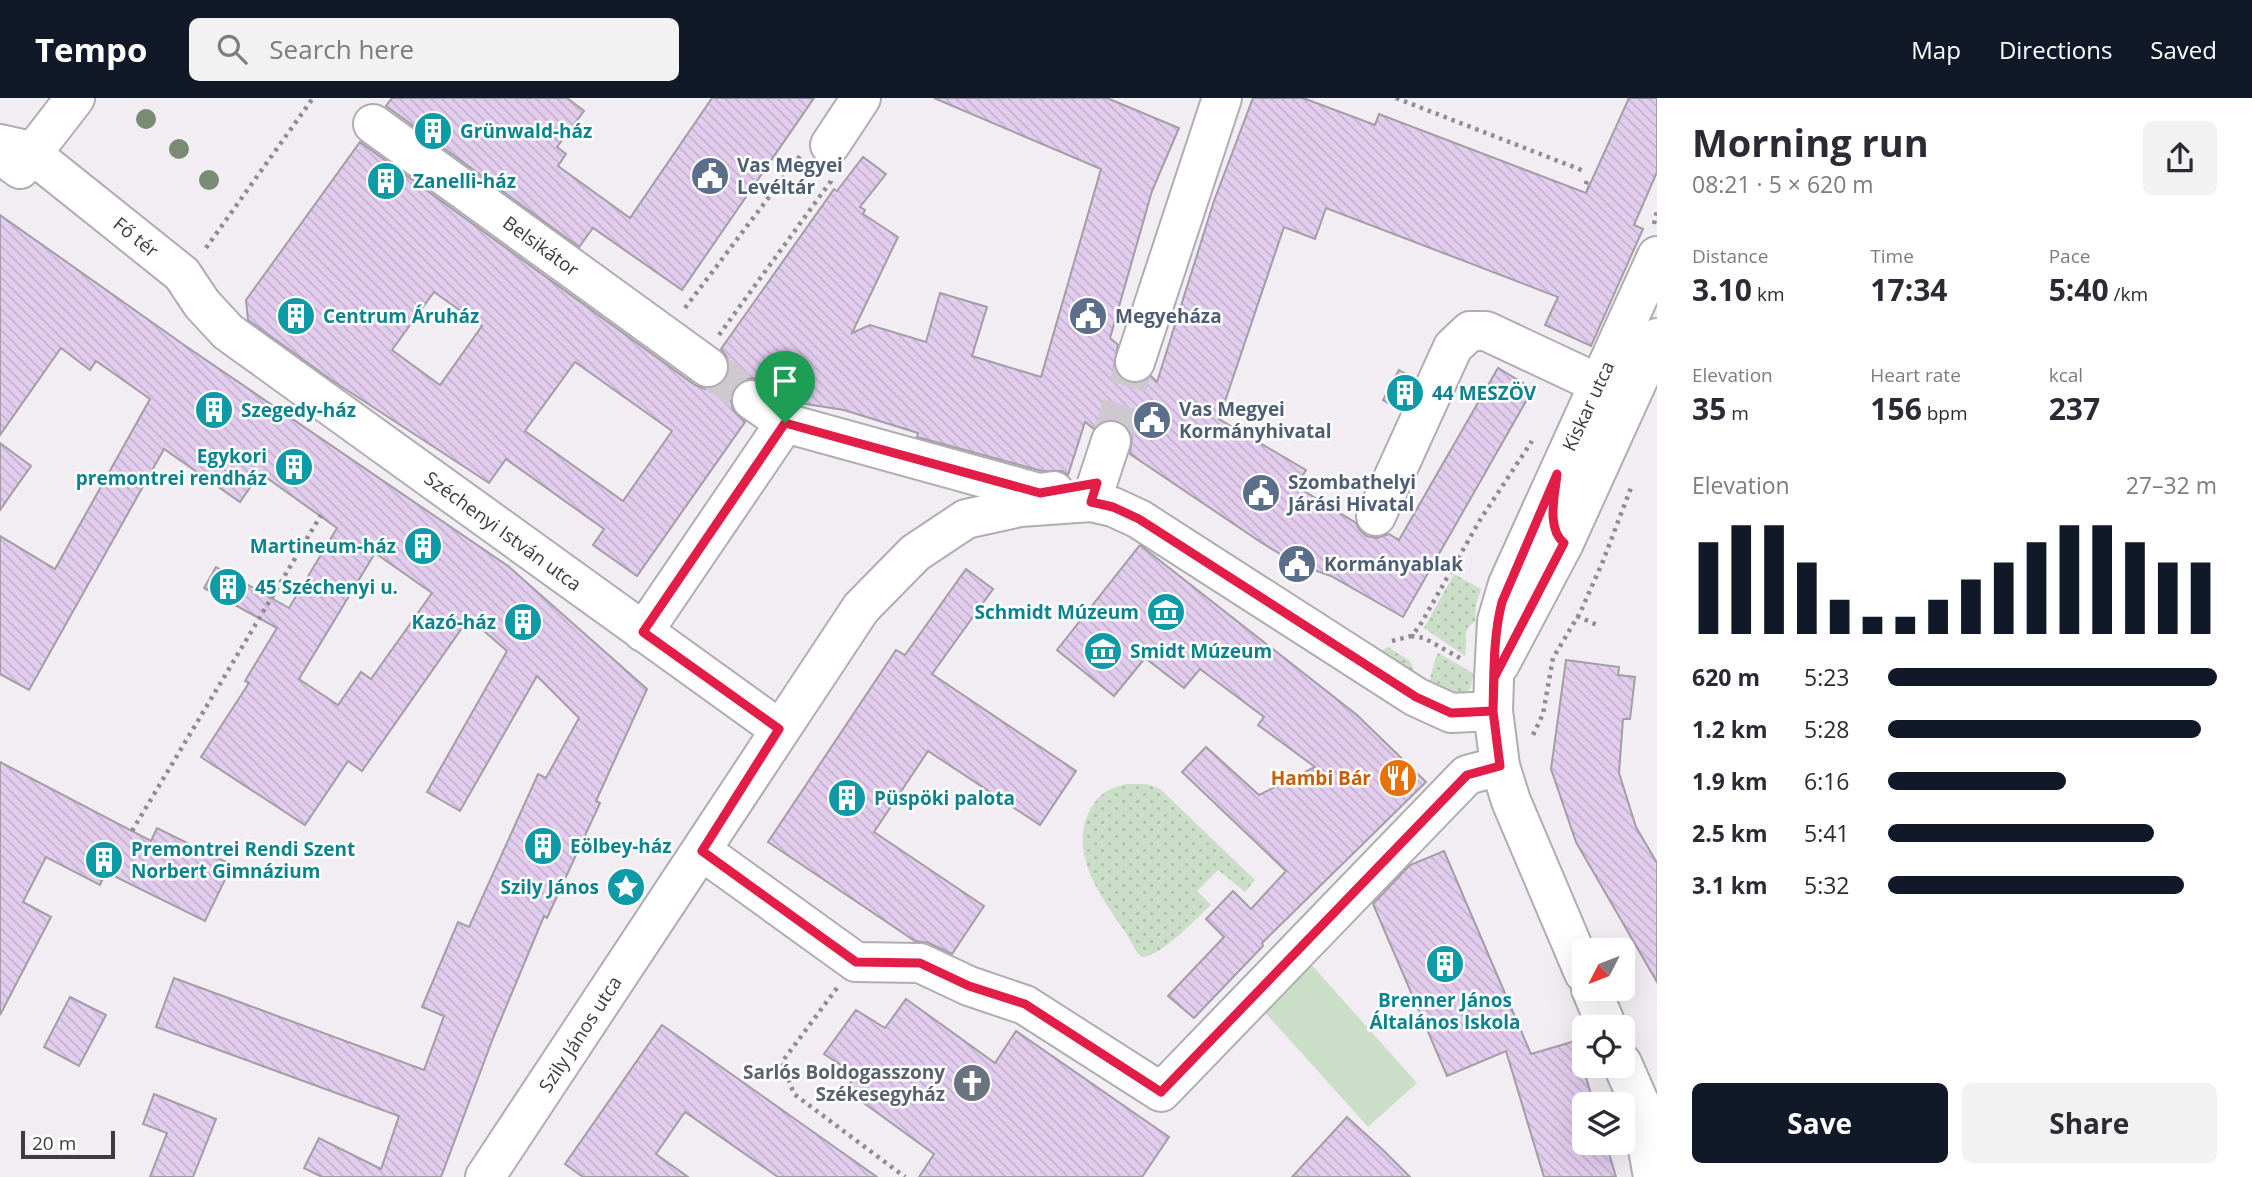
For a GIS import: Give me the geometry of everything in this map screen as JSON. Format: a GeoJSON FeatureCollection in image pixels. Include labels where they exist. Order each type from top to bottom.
{"type":"FeatureCollection","features":[{"type":"Feature","properties":{"kind":"street","name":"Fő tér"},"geometry":{"type":"LineString","coordinates":[[75,98],[10,153],[182,274],[202,304],[228,332]]}},
{"type":"Feature","properties":{"kind":"street"},"geometry":{"type":"LineString","coordinates":[[830,145],[861,98]]}},
{"type":"Feature","properties":{"kind":"street"},"geometry":{"type":"LineString","coordinates":[[1135,362],[1213,101]]}},
{"type":"Feature","properties":{"kind":"street","name":"Belsikátor"},"geometry":{"type":"LineString","coordinates":[[373,124],[704,364]]}},
{"type":"Feature","properties":{"kind":"street","name":"Kiskar utca"},"geometry":{"type":"LineString","coordinates":[[1494,694],[1497,621],[1502,602],[1557,474],[1657,256]]}},
{"type":"Feature","properties":{"kind":"street"},"geometry":{"type":"LineString","coordinates":[[1376,516],[1453,347],[1470,331],[1486,331],[1599,384]]}},
{"type":"Feature","properties":{"kind":"street","name":"Széchenyi István utca"},"geometry":{"type":"LineString","coordinates":[[228,332],[779,729]]}},
{"type":"Feature","properties":{"kind":"street","name":"Kiskar utca"},"geometry":{"type":"LineString","coordinates":[[1494,694],[1657,338]]}},
{"type":"Feature","properties":{"kind":"street"},"geometry":{"type":"LineString","coordinates":[[752,400],[785,423],[1040,493],[1094,493],[1113,507],[1139,519],[1416,697],[1451,713],[1494,694],[1500,766],[1511,801],[1572,945]]}},
{"type":"Feature","properties":{"kind":"street"},"geometry":{"type":"LineString","coordinates":[[643,632],[785,423]]}},
{"type":"Feature","properties":{"kind":"street"},"geometry":{"type":"LineString","coordinates":[[1094,493],[1111,441]]}},
{"type":"Feature","properties":{"kind":"street"},"geometry":{"type":"LineString","coordinates":[[1557,474],[1553,522],[1560,540],[1564,543]]}},
{"type":"Feature","properties":{"kind":"street","name":"Szily János utca"},"geometry":{"type":"LineString","coordinates":[[485,1177],[861,608],[915,553],[966,519],[1094,493]]}},
{"type":"Feature","properties":{"kind":"street"},"geometry":{"type":"LineString","coordinates":[[702,851],[856,962],[920,963],[969,986],[1025,1004],[1161,1092],[1467,775],[1500,766]]}},
{"type":"Feature","properties":{"kind":"street"},"geometry":{"type":"LineString","coordinates":[[1629,1078],[1640,1104],[1653,1177]]}},
{"type":"Feature","properties":{"kind":"path"},"geometry":{"type":"LineString","coordinates":[[199,258],[313,98]]}},
{"type":"Feature","properties":{"kind":"path"},"geometry":{"type":"LineString","coordinates":[[1396,98],[1584,172]]}},
{"type":"Feature","properties":{"kind":"path"},"geometry":{"type":"LineString","coordinates":[[664,335],[798,156],[830,145],[831,181],[704,364]]}},
{"type":"Feature","properties":{"kind":"path"},"geometry":{"type":"LineString","coordinates":[[1587,181],[1585,187],[1588,188]]}},
{"type":"Feature","properties":{"kind":"path"},"geometry":{"type":"LineString","coordinates":[[1656,218],[1657,211]]}},
{"type":"Feature","properties":{"kind":"path"},"geometry":{"type":"LineString","coordinates":[[1543,714],[1553,658],[1603,561],[1632,484]]}},
{"type":"Feature","properties":{"kind":"path"},"geometry":{"type":"LineString","coordinates":[[132,831],[321,515]]}},
{"type":"Feature","properties":{"kind":"path"},"geometry":{"type":"LineString","coordinates":[[1577,616],[1597,625]]}},
{"type":"Feature","properties":{"kind":"path"},"geometry":{"type":"LineString","coordinates":[[1411,636],[1424,638],[1494,694]]}},
{"type":"Feature","properties":{"kind":"path"},"geometry":{"type":"LineString","coordinates":[[1393,641],[1404,638]]}},
{"type":"Feature","properties":{"kind":"path"},"geometry":{"type":"LineString","coordinates":[[856,962],[782,1062],[794,1094],[905,1177]]}},
{"type":"Feature","properties":{"kind":"green space"},"geometry":{"type":"Polygon","coordinates":[[[1454,574],[1481,589],[1475,622],[1466,632],[1465,656],[1424,628],[1454,574]]]}},
{"type":"Feature","properties":{"kind":"green space"},"geometry":{"type":"Polygon","coordinates":[[[1388,647],[1410,661],[1417,678],[1379,652],[1388,647]]]}},
{"type":"Feature","properties":{"kind":"green space"},"geometry":{"type":"Polygon","coordinates":[[[1438,653],[1473,673],[1472,683],[1464,694],[1450,696],[1425,692],[1438,653]]]}},
{"type":"Feature","properties":{"kind":"green space"},"geometry":{"type":"Polygon","coordinates":[[[1127,784],[1146,784],[1160,789],[1255,880],[1245,892],[1218,870],[1197,891],[1211,905],[1168,944],[1142,957],[1090,874],[1083,843],[1084,827],[1096,801],[1109,790],[1127,784]]]}},
{"type":"Feature","properties":{"kind":"green space"},"geometry":{"type":"Polygon","coordinates":[[[1310,963],[1417,1083],[1368,1127],[1261,1008],[1310,963]]]}},
{"type":"Feature","properties":{"kind":"building"},"geometry":{"type":"Polygon","coordinates":[[[392,98],[567,98],[584,111],[557,147],[566,154],[558,166],[630,218],[712,98],[814,98],[682,290],[593,228],[579,247],[386,106],[392,98]]]}},
{"type":"Feature","properties":{"kind":"building"},"geometry":{"type":"Polygon","coordinates":[[[934,98],[1107,98],[1179,128],[1152,191],[1110,338],[1118,345],[1114,367],[1119,377],[1129,383],[1140,383],[1151,376],[1157,382],[1214,201],[1253,98],[1303,98],[1375,125],[1379,114],[1586,193],[1629,98],[1657,98],[1657,172],[1634,225],[1643,229],[1591,346],[1545,325],[1558,297],[1326,208],[1315,239],[1284,227],[1219,419],[1306,470],[1296,486],[1356,523],[1366,536],[1377,538],[1389,534],[1399,540],[1498,368],[1533,389],[1403,617],[1331,576],[1297,564],[1130,454],[1132,436],[1128,427],[1118,421],[1106,420],[1094,429],[1085,422],[1068,475],[1062,471],[1042,471],[917,437],[918,433],[844,410],[793,402],[765,382],[753,378],[743,380],[735,387],[730,397],[733,410],[745,422],[637,576],[593,545],[604,529],[506,459],[489,483],[330,379],[248,320],[246,300],[360,142],[695,385],[705,389],[716,387],[725,380],[730,370],[728,359],[721,349],[834,189],[837,191],[863,157],[886,174],[860,207],[865,210],[863,214],[898,237],[852,333],[870,325],[926,342],[940,293],[987,307],[972,356],[1041,377],[1101,169],[934,98]],[[434,292],[392,350],[440,385],[482,326],[434,292]],[[575,362],[525,431],[623,501],[672,431],[575,362]]]}},
{"type":"Feature","properties":{"kind":"building"},"geometry":{"type":"Polygon","coordinates":[[[0,215],[187,347],[508,566],[647,689],[596,801],[600,803],[547,918],[544,916],[493,1038],[441,1177],[322,1177],[304,1168],[319,1138],[381,1169],[399,1116],[156,1027],[174,978],[424,1070],[444,1016],[422,1007],[458,922],[469,927],[538,774],[546,778],[579,718],[537,676],[460,811],[427,792],[507,651],[469,618],[362,771],[348,761],[305,825],[201,757],[249,683],[245,681],[277,628],[204,588],[216,567],[289,608],[337,528],[260,473],[240,502],[164,449],[29,690],[0,674],[0,536],[55,569],[150,399],[96,361],[90,370],[61,348],[0,435],[0,215]],[[375,553],[299,679],[338,705],[361,672],[371,679],[432,593],[375,553]]]}},
{"type":"Feature","properties":{"kind":"building"},"geometry":{"type":"Polygon","coordinates":[[[1399,370],[1414,379],[1400,410],[1383,400],[1399,370]]]}},
{"type":"Feature","properties":{"kind":"building"},"geometry":{"type":"Polygon","coordinates":[[[0,443],[31,466],[0,510],[0,443]]]}},
{"type":"Feature","properties":{"kind":"building"},"geometry":{"type":"Polygon","coordinates":[[[1140,545],[1357,715],[1426,782],[1262,943],[1263,946],[1194,1018],[1168,996],[1224,937],[1206,919],[1233,891],[1251,909],[1286,871],[1182,772],[1206,747],[1259,795],[1315,767],[1258,725],[1264,717],[1200,669],[1184,688],[1145,658],[1114,696],[1057,650],[1140,545]]]}},
{"type":"Feature","properties":{"kind":"building","name":"Püspöki palota"},"geometry":{"type":"Polygon","coordinates":[[[966,569],[993,589],[932,674],[1076,771],[1040,825],[928,751],[874,832],[984,906],[952,954],[929,943],[915,941],[768,842],[896,650],[905,655],[966,569]]]}},
{"type":"Feature","properties":{"kind":"building"},"geometry":{"type":"Polygon","coordinates":[[[1566,660],[1619,667],[1618,675],[1635,677],[1630,719],[1623,719],[1619,773],[1636,827],[1657,863],[1657,982],[1635,944],[1635,938],[1632,938],[1576,842],[1551,769],[1566,660]]]}},
{"type":"Feature","properties":{"kind":"building","name":"Premontrei Rendi Szent Norbert Gimnázium"},"geometry":{"type":"Polygon","coordinates":[[[0,762],[151,841],[157,828],[232,865],[205,921],[106,872],[100,885],[46,857],[23,902],[51,917],[0,1015],[0,762]]]}},
{"type":"Feature","properties":{"kind":"building","name":"Brenner János Általános Iskola"},"geometry":{"type":"Polygon","coordinates":[[[1444,851],[1531,1054],[1572,1042],[1572,1078],[1586,1078],[1590,1092],[1572,1092],[1572,1155],[1610,1155],[1616,1177],[1544,1177],[1506,1051],[1447,1076],[1373,904],[1410,865],[1444,851]]]}},
{"type":"Feature","properties":{"kind":"building"},"geometry":{"type":"Polygon","coordinates":[[[70,997],[106,1015],[79,1066],[44,1047],[70,997]]]}},
{"type":"Feature","properties":{"kind":"building","name":"Sarlós Boldogasszony Székesegyház"},"geometry":{"type":"Polygon","coordinates":[[[906,999],[995,1063],[1016,1031],[1169,1137],[1142,1177],[919,1177],[934,1154],[846,1090],[856,1075],[824,1054],[856,1010],[885,1028],[906,999]]]}},
{"type":"Feature","properties":{"kind":"building"},"geometry":{"type":"Polygon","coordinates":[[[662,1025],[877,1177],[778,1177],[685,1112],[656,1154],[688,1177],[583,1177],[565,1164],[662,1025]]]}},
{"type":"Feature","properties":{"kind":"building"},"geometry":{"type":"Polygon","coordinates":[[[154,1094],[216,1119],[193,1177],[150,1177],[167,1133],[143,1124],[154,1094]]]}},
{"type":"Feature","properties":{"kind":"building"},"geometry":{"type":"Polygon","coordinates":[[[1347,1117],[1384,1151],[1410,1177],[1292,1177],[1347,1117]]]}},
{"type":"Feature","properties":{"kind":"tunnel"},"geometry":{"type":"LineString","coordinates":[[1111,441],[1135,362]]}},
{"type":"Feature","properties":{"kind":"tunnel"},"geometry":{"type":"LineString","coordinates":[[708,367],[752,400]]}},
{"type":"Feature","properties":{"kind":"place","name":"Grünwald-ház"},"geometry":{"type":"Point","coordinates":[433,131]}},
{"type":"Feature","properties":{"kind":"place","name":"Vas Megyei Levéltár"},"geometry":{"type":"Point","coordinates":[710,176]}},
{"type":"Feature","properties":{"kind":"place","name":"Zanelli-ház"},"geometry":{"type":"Point","coordinates":[386,181]}},
{"type":"Feature","properties":{"kind":"place","name":"Centrum Áruház"},"geometry":{"type":"Point","coordinates":[296,316]}},
{"type":"Feature","properties":{"kind":"place","name":"Megyeháza"},"geometry":{"type":"Point","coordinates":[1088,316]}},
{"type":"Feature","properties":{"kind":"place","name":"44 MESZÖV"},"geometry":{"type":"Point","coordinates":[1405,393]}},
{"type":"Feature","properties":{"kind":"place","name":"Szegedy-ház"},"geometry":{"type":"Point","coordinates":[214,410]}},
{"type":"Feature","properties":{"kind":"place","name":"Vas Megyei Kormányhivatal"},"geometry":{"type":"Point","coordinates":[1152,420]}},
{"type":"Feature","properties":{"kind":"place","name":"Egykori premontrei rendház"},"geometry":{"type":"Point","coordinates":[294,467]}},
{"type":"Feature","properties":{"kind":"place","name":"Szombathelyi Járási Hivatal"},"geometry":{"type":"Point","coordinates":[1261,493]}},
{"type":"Feature","properties":{"kind":"place","name":"Martineum-ház"},"geometry":{"type":"Point","coordinates":[423,546]}},
{"type":"Feature","properties":{"kind":"place","name":"Kormányablak"},"geometry":{"type":"Point","coordinates":[1297,564]}},
{"type":"Feature","properties":{"kind":"place","name":"45 Széchenyi u."},"geometry":{"type":"Point","coordinates":[228,587]}},
{"type":"Feature","properties":{"kind":"place","name":"Schmidt Múzeum"},"geometry":{"type":"Point","coordinates":[1166,612]}},
{"type":"Feature","properties":{"kind":"place","name":"Kazó-ház"},"geometry":{"type":"Point","coordinates":[523,622]}},
{"type":"Feature","properties":{"kind":"place","name":"Smidt Múzeum"},"geometry":{"type":"Point","coordinates":[1103,651]}},
{"type":"Feature","properties":{"kind":"place","name":"Hambi Bár"},"geometry":{"type":"Point","coordinates":[1398,778]}},
{"type":"Feature","properties":{"kind":"place","name":"Püspöki palota"},"geometry":{"type":"Point","coordinates":[847,798]}},
{"type":"Feature","properties":{"kind":"place","name":"Eölbey-ház"},"geometry":{"type":"Point","coordinates":[543,846]}},
{"type":"Feature","properties":{"kind":"place","name":"Premontrei Rendi Szent Norbert Gimnázium"},"geometry":{"type":"Point","coordinates":[104,860]}},
{"type":"Feature","properties":{"kind":"place","name":"Szily János"},"geometry":{"type":"Point","coordinates":[626,887]}},
{"type":"Feature","properties":{"kind":"place","name":"Brenner János Általános Iskola"},"geometry":{"type":"Point","coordinates":[1445,964]}},
{"type":"Feature","properties":{"kind":"place","name":"Sarlós Boldogasszony Székesegyház"},"geometry":{"type":"Point","coordinates":[972,1083]}},
{"type":"Feature","properties":{"kind":"route"},"geometry":{"type":"LineString","coordinates":[[785,423],[643,632],[779,729],[702,851],[856,962],[920,963],[969,986],[1025,1004],[1161,1092],[1467,775],[1500,766],[1493,711],[1494,678],[1564,543],[1560,540],[1553,522],[1557,474],[1502,602],[1497,621],[1494,678],[1493,711],[1451,713],[1416,697],[1139,519],[1113,507],[1091,502],[1097,483],[1040,493],[785,423]]}}]}
